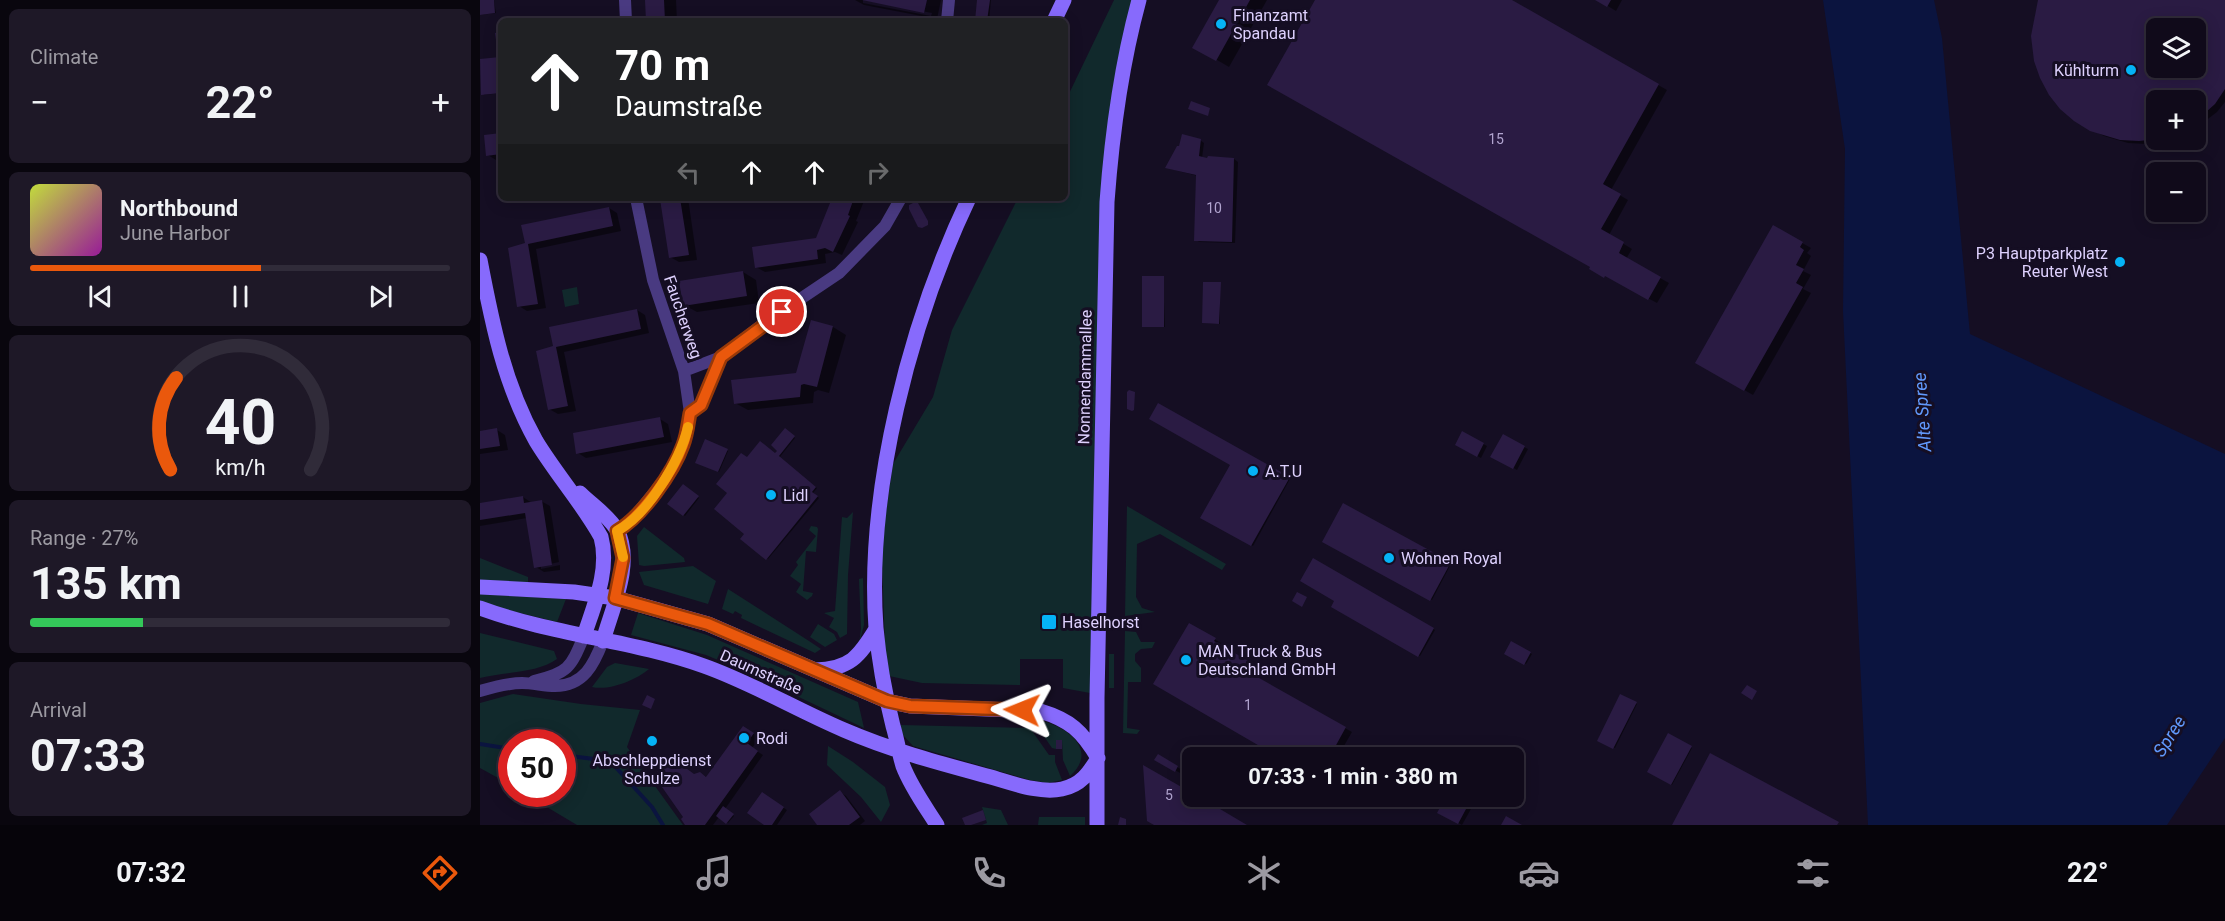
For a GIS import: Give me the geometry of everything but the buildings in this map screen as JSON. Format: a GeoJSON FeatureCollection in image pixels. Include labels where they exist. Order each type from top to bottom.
{"type":"FeatureCollection","features":[{"type":"Feature","properties":{"kind":"main road"},"geometry":{"type":"LineString","coordinates":[[1055,18],[1064,0]]}},
{"type":"Feature","properties":{"kind":"main road","name":"Nonnendammallee"},"geometry":{"type":"LineString","coordinates":[[1097,825],[1097,698],[1107,202],[1112,144],[1122,75],[1139,0]]}},
{"type":"Feature","properties":{"kind":"main road"},"geometry":{"type":"LineString","coordinates":[[937,825],[910,779],[899,750],[887,701],[876,628],[876,547],[892,436],[919,327],[949,243],[968,201]]}},
{"type":"Feature","properties":{"kind":"main road"},"geometry":{"type":"LineString","coordinates":[[480,260],[494,330],[507,377],[536,439],[601,537],[604,547],[603,567],[597,595],[584,636]]}},
{"type":"Feature","properties":{"kind":"main road"},"geometry":{"type":"LineString","coordinates":[[562,478],[605,515],[617,531],[623,558],[603,641]]}},
{"type":"Feature","properties":{"kind":"main road","name":"Daumstraße"},"geometry":{"type":"LineString","coordinates":[[480,587],[597,595],[708,624],[887,701],[910,706],[1040,711],[1061,717],[1078,730],[1098,758],[1089,774],[1080,782],[1049,791],[899,750],[845,730],[705,666],[664,653],[603,641],[480,608]]}},
{"type":"Feature","properties":{"kind":"main road"},"geometry":{"type":"LineString","coordinates":[[812,670],[837,669],[851,662],[863,650],[876,628]]}},
{"type":"Feature","properties":{"kind":"street"},"geometry":{"type":"LineString","coordinates":[[626,0],[626,18]]}},
{"type":"Feature","properties":{"kind":"street"},"geometry":{"type":"LineString","coordinates":[[947,18],[950,0]]}},
{"type":"Feature","properties":{"kind":"street","name":"Faucherweg"},"geometry":{"type":"LineString","coordinates":[[617,531],[635,516],[666,478],[684,444],[690,413],[684,371],[652,280],[637,201]]}},
{"type":"Feature","properties":{"kind":"street"},"geometry":{"type":"LineString","coordinates":[[684,371],[721,357],[764,324],[839,273],[885,226],[899,201]]}},
{"type":"Feature","properties":{"kind":"street"},"geometry":{"type":"LineString","coordinates":[[690,413],[701,405],[721,357]]}},
{"type":"Feature","properties":{"kind":"street"},"geometry":{"type":"LineString","coordinates":[[480,691],[524,683],[564,672],[570,667],[584,636]]}},
{"type":"Feature","properties":{"kind":"street"},"geometry":{"type":"LineString","coordinates":[[524,683],[556,686],[576,682],[591,668],[603,641]]}},
{"type":"Feature","properties":{"kind":"green space"},"geometry":{"type":"Polygon","coordinates":[[[1114,0],[1132,0],[1120,55],[1090,693],[1063,688],[1063,659],[1020,659],[1020,685],[922,683],[889,676],[885,647],[882,561],[893,464],[933,397],[952,330],[1016,201],[1068,201],[1068,96],[1114,0]]]}},
{"type":"Feature","properties":{"kind":"green space"},"geometry":{"type":"Polygon","coordinates":[[[577,287],[579,304],[565,307],[562,290],[577,287]]]}},
{"type":"Feature","properties":{"kind":"green space"},"geometry":{"type":"Polygon","coordinates":[[[1127,506],[1226,564],[1222,570],[1160,534],[1137,544],[1136,597],[1142,608],[1155,612],[1125,616],[1127,506]]]}},
{"type":"Feature","properties":{"kind":"green space"},"geometry":{"type":"Polygon","coordinates":[[[853,512],[848,575],[847,634],[840,638],[837,632],[829,627],[834,618],[824,613],[835,611],[842,517],[847,518],[853,512]]]}},
{"type":"Feature","properties":{"kind":"green space"},"geometry":{"type":"Polygon","coordinates":[[[811,526],[818,529],[816,552],[806,551],[803,591],[813,593],[807,600],[796,592],[801,584],[790,576],[798,565],[796,562],[816,536],[809,530],[811,526]]]}},
{"type":"Feature","properties":{"kind":"green space"},"geometry":{"type":"Polygon","coordinates":[[[644,527],[684,558],[685,562],[639,565],[637,536],[644,527]]]}},
{"type":"Feature","properties":{"kind":"green space"},"geometry":{"type":"Polygon","coordinates":[[[480,558],[528,577],[528,584],[480,580],[480,558]]]}},
{"type":"Feature","properties":{"kind":"green space"},"geometry":{"type":"Polygon","coordinates":[[[693,566],[716,581],[708,604],[644,585],[639,572],[693,566]]]}},
{"type":"Feature","properties":{"kind":"green space"},"geometry":{"type":"Polygon","coordinates":[[[863,578],[864,625],[859,644],[861,629],[859,579],[863,578]]]}},
{"type":"Feature","properties":{"kind":"green space"},"geometry":{"type":"Polygon","coordinates":[[[728,589],[821,649],[815,653],[741,618],[742,615],[735,611],[733,614],[722,609],[728,589]]]}},
{"type":"Feature","properties":{"kind":"green space"},"geometry":{"type":"Polygon","coordinates":[[[480,594],[566,599],[557,622],[480,603],[480,594]]]}},
{"type":"Feature","properties":{"kind":"green space"},"geometry":{"type":"Polygon","coordinates":[[[638,613],[707,635],[858,702],[864,728],[706,655],[631,635],[638,613]]]}},
{"type":"Feature","properties":{"kind":"green space"},"geometry":{"type":"Polygon","coordinates":[[[818,624],[834,634],[837,640],[825,647],[810,637],[818,624]]]}},
{"type":"Feature","properties":{"kind":"green space"},"geometry":{"type":"Polygon","coordinates":[[[1125,631],[1136,632],[1141,642],[1155,642],[1152,648],[1141,649],[1135,654],[1135,661],[1141,668],[1141,682],[1128,682],[1127,728],[1140,730],[1137,734],[1123,733],[1125,631]]]}},
{"type":"Feature","properties":{"kind":"green space"},"geometry":{"type":"Polygon","coordinates":[[[480,633],[554,651],[557,659],[531,670],[480,678],[480,633]]]}},
{"type":"Feature","properties":{"kind":"green space"},"geometry":{"type":"Polygon","coordinates":[[[1109,654],[1114,654],[1114,688],[1109,688],[1109,654]]]}},
{"type":"Feature","properties":{"kind":"green space"},"geometry":{"type":"Polygon","coordinates":[[[615,663],[649,669],[622,684],[592,687],[607,667],[615,663]]]}},
{"type":"Feature","properties":{"kind":"green space"},"geometry":{"type":"Polygon","coordinates":[[[513,694],[640,710],[627,747],[683,825],[577,825],[547,807],[576,807],[576,729],[498,729],[498,778],[480,768],[480,703],[513,694]]]}},
{"type":"Feature","properties":{"kind":"green space"},"geometry":{"type":"Polygon","coordinates":[[[1032,719],[1054,725],[1074,738],[1082,755],[1079,765],[1070,776],[1063,760],[1062,740],[1056,740],[1056,749],[1052,748],[1032,719]]]}},
{"type":"Feature","properties":{"kind":"green space"},"geometry":{"type":"Polygon","coordinates":[[[900,725],[1030,728],[1049,755],[1055,755],[1055,762],[1062,780],[1048,783],[1030,780],[913,746],[903,735],[900,725]]]}},
{"type":"Feature","properties":{"kind":"green space"},"geometry":{"type":"Polygon","coordinates":[[[828,746],[885,787],[890,805],[881,822],[861,797],[827,765],[828,746]]]}},
{"type":"Feature","properties":{"kind":"green space"},"geometry":{"type":"Polygon","coordinates":[[[982,807],[1001,810],[1008,825],[982,825],[987,823],[982,807]]]}},
{"type":"Feature","properties":{"kind":"green space"},"geometry":{"type":"Polygon","coordinates":[[[1039,817],[1085,817],[1085,825],[1038,825],[1039,817]]]}},
{"type":"Feature","properties":{"kind":"water"},"geometry":{"type":"Polygon","coordinates":[[[1823,0],[1934,0],[1942,38],[1970,334],[2225,454],[2225,738],[2167,825],[1868,825],[1843,311],[1845,149],[1823,0]]]}},
{"type":"Feature","properties":{"kind":"waterway"},"geometry":{"type":"LineString","coordinates":[[480,744],[498,747]]}},
{"type":"Feature","properties":{"kind":"waterway"},"geometry":{"type":"LineString","coordinates":[[576,757],[610,761],[652,807],[663,825]]}},
{"type":"Feature","properties":{"kind":"slow traffic"},"geometry":{"type":"LineString","coordinates":[[623,557],[617,531],[628,524],[666,478],[684,444],[688,427]]}},
{"type":"Feature","properties":{"kind":"place","name":"Finanzamt Spandau"},"geometry":{"type":"Point","coordinates":[1221,24]}},
{"type":"Feature","properties":{"kind":"place","name":"Kühlturm"},"geometry":{"type":"Point","coordinates":[2131,70]}},
{"type":"Feature","properties":{"kind":"place","name":"P3 Hauptparkplatz Reuter West"},"geometry":{"type":"Point","coordinates":[2120,262]}},
{"type":"Feature","properties":{"kind":"place","name":"A.T.U"},"geometry":{"type":"Point","coordinates":[1253,471]}},
{"type":"Feature","properties":{"kind":"place","name":"Lidl"},"geometry":{"type":"Point","coordinates":[771,495]}},
{"type":"Feature","properties":{"kind":"place","name":"Wohnen Royal"},"geometry":{"type":"Point","coordinates":[1389,558]}},
{"type":"Feature","properties":{"kind":"place","name":"Haselhorst"},"geometry":{"type":"Point","coordinates":[1049,622]}},
{"type":"Feature","properties":{"kind":"place","name":"MAN Truck & Bus Deutschland GmbH"},"geometry":{"type":"Point","coordinates":[1186,660]}},
{"type":"Feature","properties":{"kind":"place","name":"Rodi"},"geometry":{"type":"Point","coordinates":[744,738]}},
{"type":"Feature","properties":{"kind":"place","name":"Abschleppdienst Schulze"},"geometry":{"type":"Point","coordinates":[652,741]}},
{"type":"Feature","properties":{"kind":"route"},"geometry":{"type":"LineString","coordinates":[[782,312],[721,357],[701,405],[690,413],[684,444],[666,478],[628,524],[617,531],[623,558],[622,573],[615,598],[708,624],[887,701],[910,706],[1022,710]]}},
{"type":"Feature","properties":{"kind":"water label","name":"Alte Spree"},"geometry":{"type":"Point","coordinates":[1922,412]}},
{"type":"Feature","properties":{"kind":"water label","name":"Spree"},"geometry":{"type":"Point","coordinates":[2169,736]}}]}
